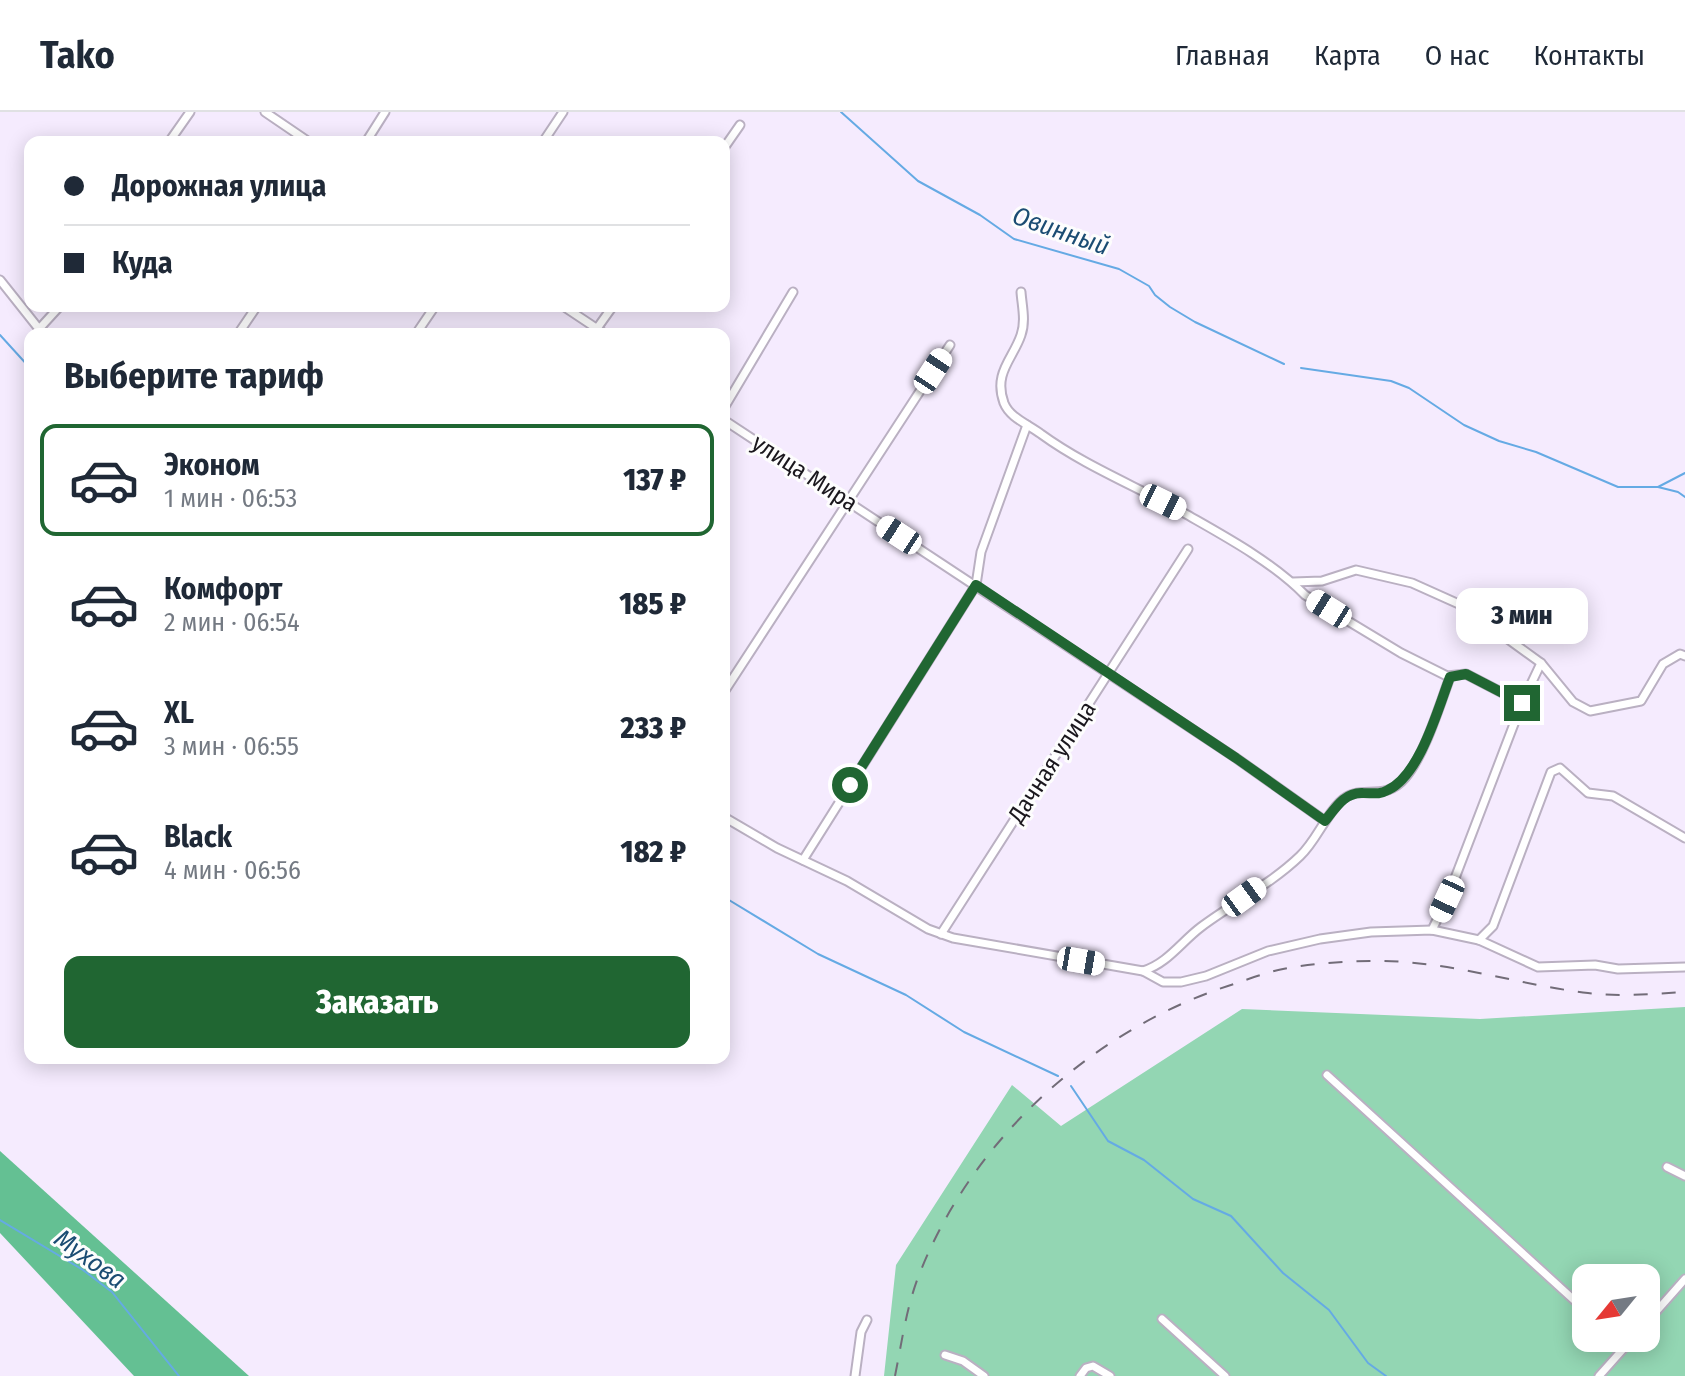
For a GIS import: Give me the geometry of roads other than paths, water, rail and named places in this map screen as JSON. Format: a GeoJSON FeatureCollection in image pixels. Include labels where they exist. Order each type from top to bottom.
{"type":"FeatureCollection","features":[{"type":"Feature","properties":{"kind":"street"},"geometry":{"type":"LineString","coordinates":[[173,136],[190,112]]}},
{"type":"Feature","properties":{"kind":"street"},"geometry":{"type":"LineString","coordinates":[[265,112],[300,136]]}},
{"type":"Feature","properties":{"kind":"street"},"geometry":{"type":"LineString","coordinates":[[370,136],[385,112]]}},
{"type":"Feature","properties":{"kind":"street"},"geometry":{"type":"LineString","coordinates":[[547,136],[563,112]]}},
{"type":"Feature","properties":{"kind":"street"},"geometry":{"type":"LineString","coordinates":[[730,139],[740,125]]}},
{"type":"Feature","properties":{"kind":"street"},"geometry":{"type":"LineString","coordinates":[[0,280],[24,310]]}},
{"type":"Feature","properties":{"kind":"street"},"geometry":{"type":"LineString","coordinates":[[730,398],[793,292]]}},
{"type":"Feature","properties":{"kind":"street"},"geometry":{"type":"LineString","coordinates":[[1021,292],[1024,316],[1022,333],[1007,359],[1001,386],[1007,409],[1065,452],[1182,512],[1244,548],[1293,582],[1305,595],[1401,653],[1450,677],[1466,674],[1522,703]]}},
{"type":"Feature","properties":{"kind":"street"},"geometry":{"type":"LineString","coordinates":[[25,312],[38,328]]}},
{"type":"Feature","properties":{"kind":"street"},"geometry":{"type":"LineString","coordinates":[[571,312],[591,328]]}},
{"type":"Feature","properties":{"kind":"street"},"geometry":{"type":"LineString","coordinates":[[730,683],[950,345]]}},
{"type":"Feature","properties":{"kind":"street","name":"улица Мира"},"geometry":{"type":"LineString","coordinates":[[730,424],[976,585],[1325,821]]}},
{"type":"Feature","properties":{"kind":"street"},"geometry":{"type":"LineString","coordinates":[[803,860],[976,585],[981,552],[1027,425]]}},
{"type":"Feature","properties":{"kind":"street","name":"Дачная улица"},"geometry":{"type":"LineString","coordinates":[[941,934],[1188,549]]}},
{"type":"Feature","properties":{"kind":"street"},"geometry":{"type":"LineString","coordinates":[[1293,582],[1322,581],[1356,570],[1412,583],[1461,605],[1541,663],[1573,702],[1590,711],[1641,701],[1663,664],[1680,654],[1685,656]]}},
{"type":"Feature","properties":{"kind":"street"},"geometry":{"type":"LineString","coordinates":[[1432,930],[1522,703],[1541,663]]}},
{"type":"Feature","properties":{"kind":"street"},"geometry":{"type":"LineString","coordinates":[[1143,971],[1161,963],[1198,929],[1299,857],[1347,797],[1361,792],[1381,793],[1396,786],[1407,775],[1431,727],[1450,677]]}},
{"type":"Feature","properties":{"kind":"street"},"geometry":{"type":"LineString","coordinates":[[1479,940],[1493,926],[1551,772],[1560,768],[1588,793],[1613,796],[1685,838]]}},
{"type":"Feature","properties":{"kind":"street"},"geometry":{"type":"LineString","coordinates":[[730,821],[941,934],[1143,971],[1163,982],[1181,982],[1206,976],[1268,951],[1320,939],[1371,932],[1432,930],[1479,940],[1538,967],[1685,967]]}},
{"type":"Feature","properties":{"kind":"street"},"geometry":{"type":"LineString","coordinates":[[1327,1075],[1572,1298]]}},
{"type":"Feature","properties":{"kind":"street"},"geometry":{"type":"LineString","coordinates":[[1667,1167],[1685,1176]]}},
{"type":"Feature","properties":{"kind":"street"},"geometry":{"type":"LineString","coordinates":[[1660,1307],[1685,1279]]}},
{"type":"Feature","properties":{"kind":"street"},"geometry":{"type":"LineString","coordinates":[[1162,1319],[1225,1376]]}},
{"type":"Feature","properties":{"kind":"street"},"geometry":{"type":"LineString","coordinates":[[855,1376],[861,1332],[867,1320]]}},
{"type":"Feature","properties":{"kind":"street"},"geometry":{"type":"LineString","coordinates":[[1599,1376],[1621,1352]]}},
{"type":"Feature","properties":{"kind":"street"},"geometry":{"type":"LineString","coordinates":[[945,1355],[963,1361],[984,1376]]}},
{"type":"Feature","properties":{"kind":"street"},"geometry":{"type":"LineString","coordinates":[[1080,1376],[1086,1368],[1093,1366],[1110,1376]]}},
{"type":"Feature","properties":{"kind":"waterway","name":"Овинный"},"geometry":{"type":"LineString","coordinates":[[841,112],[918,181],[980,215],[1014,239],[1119,269],[1149,286],[1170,307],[1195,322],[1284,364]]}},
{"type":"Feature","properties":{"kind":"waterway"},"geometry":{"type":"LineString","coordinates":[[0,335],[24,361]]}},
{"type":"Feature","properties":{"kind":"waterway","name":"Овинный"},"geometry":{"type":"LineString","coordinates":[[1301,368],[1391,381],[1409,388],[1464,425],[1499,441],[1536,452],[1618,487],[1658,487],[1685,497]]}},
{"type":"Feature","properties":{"kind":"waterway"},"geometry":{"type":"LineString","coordinates":[[1658,487],[1685,473]]}},
{"type":"Feature","properties":{"kind":"waterway"},"geometry":{"type":"LineString","coordinates":[[730,901],[818,954],[906,995],[964,1032],[1058,1076]]}},
{"type":"Feature","properties":{"kind":"waterway"},"geometry":{"type":"LineString","coordinates":[[1071,1086],[1108,1141],[1144,1160],[1193,1199],[1231,1216],[1283,1273],[1329,1310],[1368,1363],[1386,1376]]}},
{"type":"Feature","properties":{"kind":"waterway","name":"Мухова"},"geometry":{"type":"LineString","coordinates":[[0,1220],[83,1270],[112,1292],[179,1376]]}},
{"type":"Feature","properties":{"kind":"railway"},"geometry":{"type":"LineString","coordinates":[[895,1376],[908,1309],[921,1270],[945,1220],[974,1174],[1009,1131],[1048,1092],[1090,1057],[1137,1027],[1186,1002],[1277,970],[1367,961],[1432,965],[1600,994],[1685,992]]}}]}
